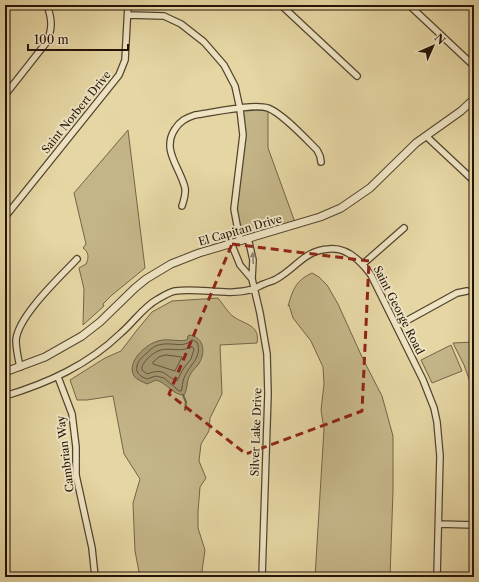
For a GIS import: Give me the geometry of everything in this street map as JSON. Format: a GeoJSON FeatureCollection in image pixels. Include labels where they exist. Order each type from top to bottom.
{"type":"FeatureCollection","features":[{"type":"Feature","properties":{"kind":"street"},"geometry":{"type":"LineString","coordinates":[[5,95],[46,43],[50,34],[52,23],[47,5]]}},
{"type":"Feature","properties":{"kind":"street","name":"Saint Norbert Drive"},"geometry":{"type":"LineString","coordinates":[[5,217],[119,75],[125,60],[128,5]]}},
{"type":"Feature","properties":{"kind":"street"},"geometry":{"type":"LineString","coordinates":[[281,5],[357,76]]}},
{"type":"Feature","properties":{"kind":"street"},"geometry":{"type":"LineString","coordinates":[[411,5],[474,66]]}},
{"type":"Feature","properties":{"kind":"street"},"geometry":{"type":"LineString","coordinates":[[128,16],[164,16],[181,24],[204,42],[224,65],[235,86],[240,109],[243,135],[234,209],[240,241]]}},
{"type":"Feature","properties":{"kind":"street","name":"El Capitan Drive"},"geometry":{"type":"LineString","coordinates":[[5,372],[55,352],[82,336],[100,322],[134,288],[158,271],[184,258],[320,217],[340,208],[370,188],[426,136],[474,99]]}},
{"type":"Feature","properties":{"kind":"street"},"geometry":{"type":"LineString","coordinates":[[182,206],[185,197],[185,188],[170,152],[170,142],[172,134],[178,124],[185,118],[195,115],[254,106],[268,108],[280,116],[317,150],[321,162]]}},
{"type":"Feature","properties":{"kind":"street"},"geometry":{"type":"LineString","coordinates":[[426,136],[474,181]]}},
{"type":"Feature","properties":{"kind":"street"},"geometry":{"type":"LineString","coordinates":[[363,264],[404,228]]}},
{"type":"Feature","properties":{"kind":"street"},"geometry":{"type":"LineString","coordinates":[[248,238],[254,260],[252,279]]}},
{"type":"Feature","properties":{"kind":"street"},"geometry":{"type":"LineString","coordinates":[[231,243],[240,265],[252,279]]}},
{"type":"Feature","properties":{"kind":"street","name":"Saint George Road"},"geometry":{"type":"LineString","coordinates":[[5,396],[58,377],[83,363],[122,333],[146,307],[174,291],[224,293],[254,289],[277,279],[304,256],[320,250],[331,248],[350,254],[363,264],[371,275],[423,380],[434,408],[440,456],[437,577]]}},
{"type":"Feature","properties":{"kind":"street"},"geometry":{"type":"LineString","coordinates":[[20,367],[16,339],[19,327],[26,316],[76,259]]}},
{"type":"Feature","properties":{"kind":"street","name":"Silver Lake Drive"},"geometry":{"type":"LineString","coordinates":[[252,279],[268,354],[262,577]]}},
{"type":"Feature","properties":{"kind":"street"},"geometry":{"type":"LineString","coordinates":[[396,326],[457,293],[468,291]]}},
{"type":"Feature","properties":{"kind":"street","name":"Cambrian Way"},"geometry":{"type":"LineString","coordinates":[[58,377],[72,414],[76,447],[76,476],[92,548],[95,577]]}},
{"type":"Feature","properties":{"kind":"street"},"geometry":{"type":"LineString","coordinates":[[439,524],[474,525]]}},
{"type":"Feature","properties":{"kind":"highlighted area"},"geometry":{"type":"Polygon","coordinates":[[[232,244],[369,261],[362,411],[246,454],[169,394],[232,244]]]}},
{"type":"Feature","properties":{"kind":"shaded area"},"geometry":{"type":"Polygon","coordinates":[[[240,109],[268,109],[268,148],[296,225],[240,241],[234,209],[243,135],[240,109]]]}},
{"type":"Feature","properties":{"kind":"shaded area"},"geometry":{"type":"Polygon","coordinates":[[[128,130],[145,268],[112,295],[103,304],[104,306],[83,325],[84,289],[79,268],[86,264],[88,255],[83,248],[86,244],[74,193],[128,130]]]}},
{"type":"Feature","properties":{"kind":"shaded area"},"geometry":{"type":"Polygon","coordinates":[[[312,273],[319,277],[327,285],[338,304],[362,357],[382,396],[393,436],[390,577],[315,577],[324,429],[321,410],[324,384],[323,367],[311,341],[293,318],[289,305],[288,306],[291,295],[298,283],[312,273]]]}},
{"type":"Feature","properties":{"kind":"shaded area"},"geometry":{"type":"Polygon","coordinates":[[[218,298],[232,315],[254,329],[256,332],[257,343],[220,345],[222,394],[210,418],[209,431],[201,444],[199,461],[206,478],[200,487],[198,512],[198,528],[205,550],[202,571],[205,577],[140,577],[135,551],[133,503],[140,479],[124,454],[113,396],[77,400],[70,380],[105,358],[121,351],[152,312],[172,301],[218,298]]]}},
{"type":"Feature","properties":{"kind":"shaded area"},"geometry":{"type":"Polygon","coordinates":[[[474,342],[474,393],[464,365],[453,343],[474,342]]]}},
{"type":"Feature","properties":{"kind":"shaded area"},"geometry":{"type":"Polygon","coordinates":[[[451,345],[462,371],[432,383],[421,360],[451,345]]]}},
{"type":"Feature","properties":{"kind":"water"},"geometry":{"type":"Polygon","coordinates":[[[189,335],[194,336],[201,342],[203,351],[201,361],[189,378],[184,395],[173,391],[156,380],[147,384],[138,380],[134,376],[132,371],[135,360],[138,354],[148,346],[162,340],[187,340],[189,335]]]}},
{"type":"Feature","properties":{"kind":"waterway"},"geometry":{"type":"LineString","coordinates":[[183,395],[186,402],[185,410]]}}]}
